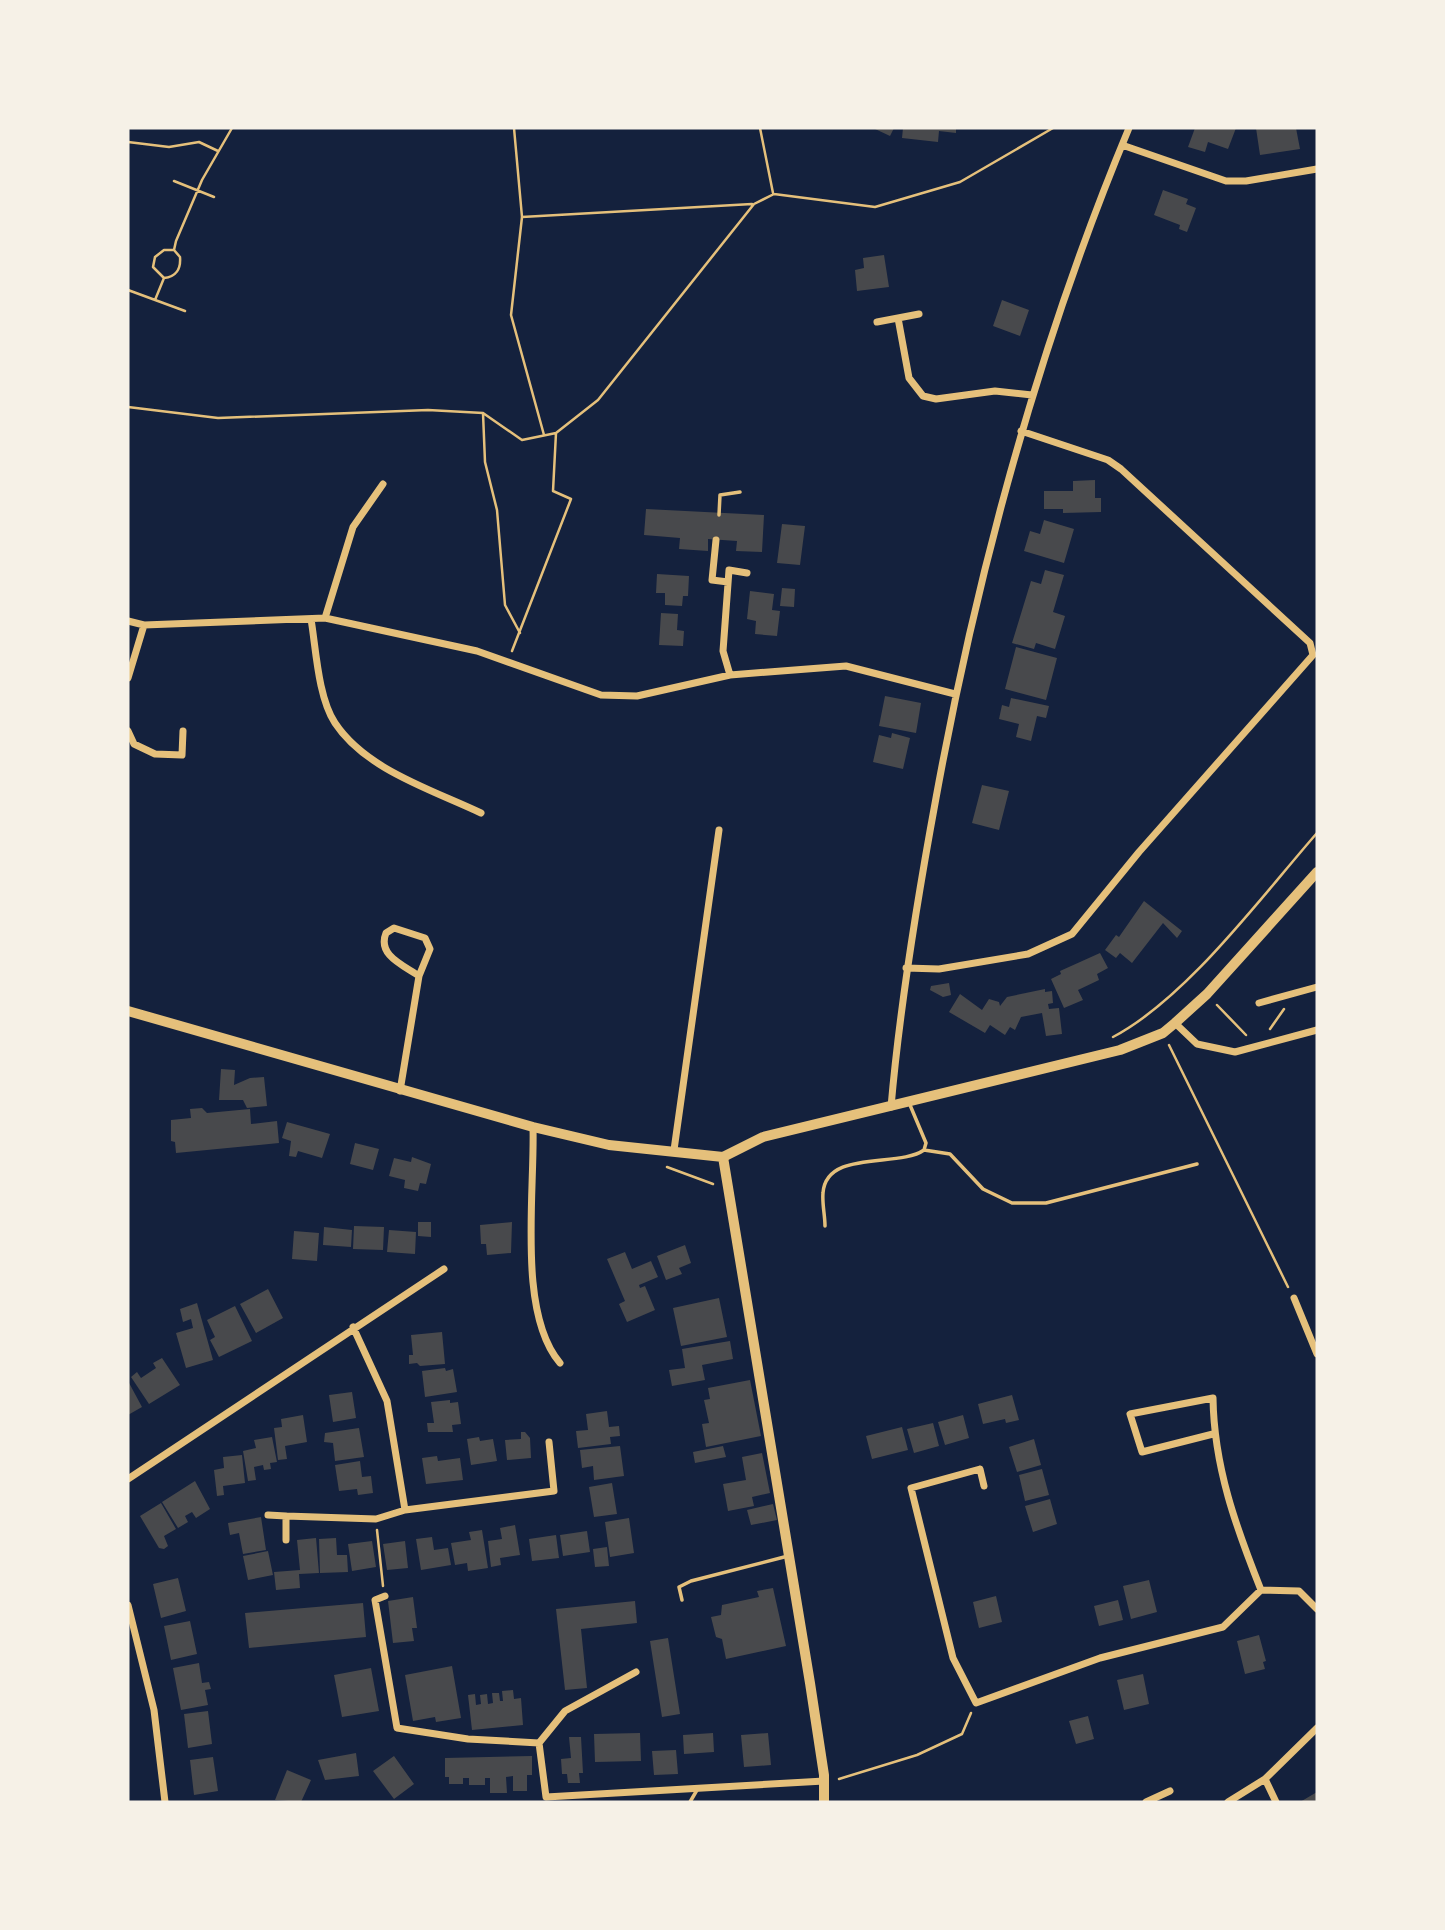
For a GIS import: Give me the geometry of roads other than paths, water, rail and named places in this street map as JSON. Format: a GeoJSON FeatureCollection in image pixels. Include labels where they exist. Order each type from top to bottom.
{"type":"FeatureCollection","features":[{"type":"Feature","properties":{"kind":"main road"},"geometry":{"type":"LineString","coordinates":[[128,1011],[533,1127],[610,1145],[723,1157],[790,1556],[824,1781],[824,1802]]}},
{"type":"Feature","properties":{"kind":"street"},"geometry":{"type":"LineString","coordinates":[[891,1107],[906,968],[955,694],[988,550],[1056,318],[1129,128]]}},
{"type":"Feature","properties":{"kind":"street"},"geometry":{"type":"LineString","coordinates":[[1122,145],[1226,181],[1246,181],[1317,169]]}},
{"type":"Feature","properties":{"kind":"street"},"geometry":{"type":"LineString","coordinates":[[877,322],[919,314]]}},
{"type":"Feature","properties":{"kind":"street"},"geometry":{"type":"LineString","coordinates":[[898,318],[909,378],[923,396],[936,399],[995,391],[1032,395]]}},
{"type":"Feature","properties":{"kind":"street"},"geometry":{"type":"LineString","coordinates":[[906,968],[939,969],[1028,954],[1072,934],[1139,852],[1313,655],[1310,643],[1121,469],[1108,460],[1021,431]]}},
{"type":"Feature","properties":{"kind":"street"},"geometry":{"type":"LineString","coordinates":[[325,618],[353,527],[383,484]]}},
{"type":"Feature","properties":{"kind":"street"},"geometry":{"type":"LineString","coordinates":[[716,540],[712,580],[728,582]]}},
{"type":"Feature","properties":{"kind":"street"},"geometry":{"type":"LineString","coordinates":[[730,675],[723,651],[729,570],[747,573]]}},
{"type":"Feature","properties":{"kind":"street"},"geometry":{"type":"LineString","coordinates":[[128,621],[144,625],[325,618],[471,649],[601,695],[637,695],[730,675],[846,666],[955,694]]}},
{"type":"Feature","properties":{"kind":"street"},"geometry":{"type":"LineString","coordinates":[[311,619],[320,679],[335,723],[373,760],[481,813]]}},
{"type":"Feature","properties":{"kind":"street"},"geometry":{"type":"LineString","coordinates":[[128,678],[144,625]]}},
{"type":"Feature","properties":{"kind":"street"},"geometry":{"type":"LineString","coordinates":[[128,731],[134,744],[165,756],[181,755],[183,731]]}},
{"type":"Feature","properties":{"kind":"street"},"geometry":{"type":"LineString","coordinates":[[674,1150],[719,830]]}},
{"type":"Feature","properties":{"kind":"street"},"geometry":{"type":"LineString","coordinates":[[723,1157],[764,1137],[1119,1050],[1163,1033],[1206,994],[1317,872]]}},
{"type":"Feature","properties":{"kind":"street"},"geometry":{"type":"LineString","coordinates":[[400,1091],[419,976],[430,949],[425,938],[394,928],[386,933],[382,942],[384,951],[419,976]]}},
{"type":"Feature","properties":{"kind":"street"},"geometry":{"type":"LineString","coordinates":[[1259,1003],[1317,987]]}},
{"type":"Feature","properties":{"kind":"street"},"geometry":{"type":"LineString","coordinates":[[1175,1023],[1197,1044],[1235,1052],[1317,1030]]}},
{"type":"Feature","properties":{"kind":"street"},"geometry":{"type":"LineString","coordinates":[[533,1127],[535,1310],[544,1339],[560,1363]]}},
{"type":"Feature","properties":{"kind":"street"},"geometry":{"type":"LineString","coordinates":[[128,1479],[353,1326],[444,1269]]}},
{"type":"Feature","properties":{"kind":"street"},"geometry":{"type":"LineString","coordinates":[[1294,1298],[1317,1354]]}},
{"type":"Feature","properties":{"kind":"street"},"geometry":{"type":"LineString","coordinates":[[353,1326],[387,1401],[404,1510]]}},
{"type":"Feature","properties":{"kind":"street"},"geometry":{"type":"LineString","coordinates":[[1213,1434],[1142,1452],[1130,1414],[1213,1398],[1213,1434],[1229,1507],[1261,1590]]}},
{"type":"Feature","properties":{"kind":"street"},"geometry":{"type":"LineString","coordinates":[[268,1515],[376,1519],[404,1510],[554,1491],[549,1442]]}},
{"type":"Feature","properties":{"kind":"street"},"geometry":{"type":"LineString","coordinates":[[984,1486],[980,1469],[911,1488],[953,1658],[976,1703],[1100,1658],[1223,1626],[1261,1590],[1299,1591],[1317,1609]]}},
{"type":"Feature","properties":{"kind":"street"},"geometry":{"type":"LineString","coordinates":[[286,1516],[286,1540]]}},
{"type":"Feature","properties":{"kind":"street"},"geometry":{"type":"LineString","coordinates":[[384,1596],[376,1600],[397,1728],[468,1739],[538,1742]]}},
{"type":"Feature","properties":{"kind":"street"},"geometry":{"type":"LineString","coordinates":[[128,1605],[153,1710],[165,1802]]}},
{"type":"Feature","properties":{"kind":"street"},"geometry":{"type":"LineString","coordinates":[[636,1672],[565,1711],[538,1742],[546,1797],[824,1781]]}},
{"type":"Feature","properties":{"kind":"street"},"geometry":{"type":"LineString","coordinates":[[1228,1802],[1265,1779],[1317,1728]]}},
{"type":"Feature","properties":{"kind":"street"},"geometry":{"type":"LineString","coordinates":[[1265,1779],[1276,1802]]}},
{"type":"Feature","properties":{"kind":"street"},"geometry":{"type":"LineString","coordinates":[[1146,1802],[1156,1801],[1170,1791]]}},
{"type":"Feature","properties":{"kind":"lane"},"geometry":{"type":"LineString","coordinates":[[719,515],[720,495],[740,492]]}},
{"type":"Feature","properties":{"kind":"lane"},"geometry":{"type":"LineString","coordinates":[[825,1226],[823,1192],[833,1172],[853,1163],[914,1157],[924,1150],[926,1143],[909,1103]]}},
{"type":"Feature","properties":{"kind":"lane"},"geometry":{"type":"LineString","coordinates":[[924,1150],[950,1154],[983,1189],[1012,1203],[1046,1203],[1197,1164]]}},
{"type":"Feature","properties":{"kind":"lane"},"geometry":{"type":"LineString","coordinates":[[682,1600],[679,1587],[691,1581],[790,1556]]}},
{"type":"Feature","properties":{"kind":"lane"},"geometry":{"type":"LineString","coordinates":[[690,1802],[698,1788]]}}]}
